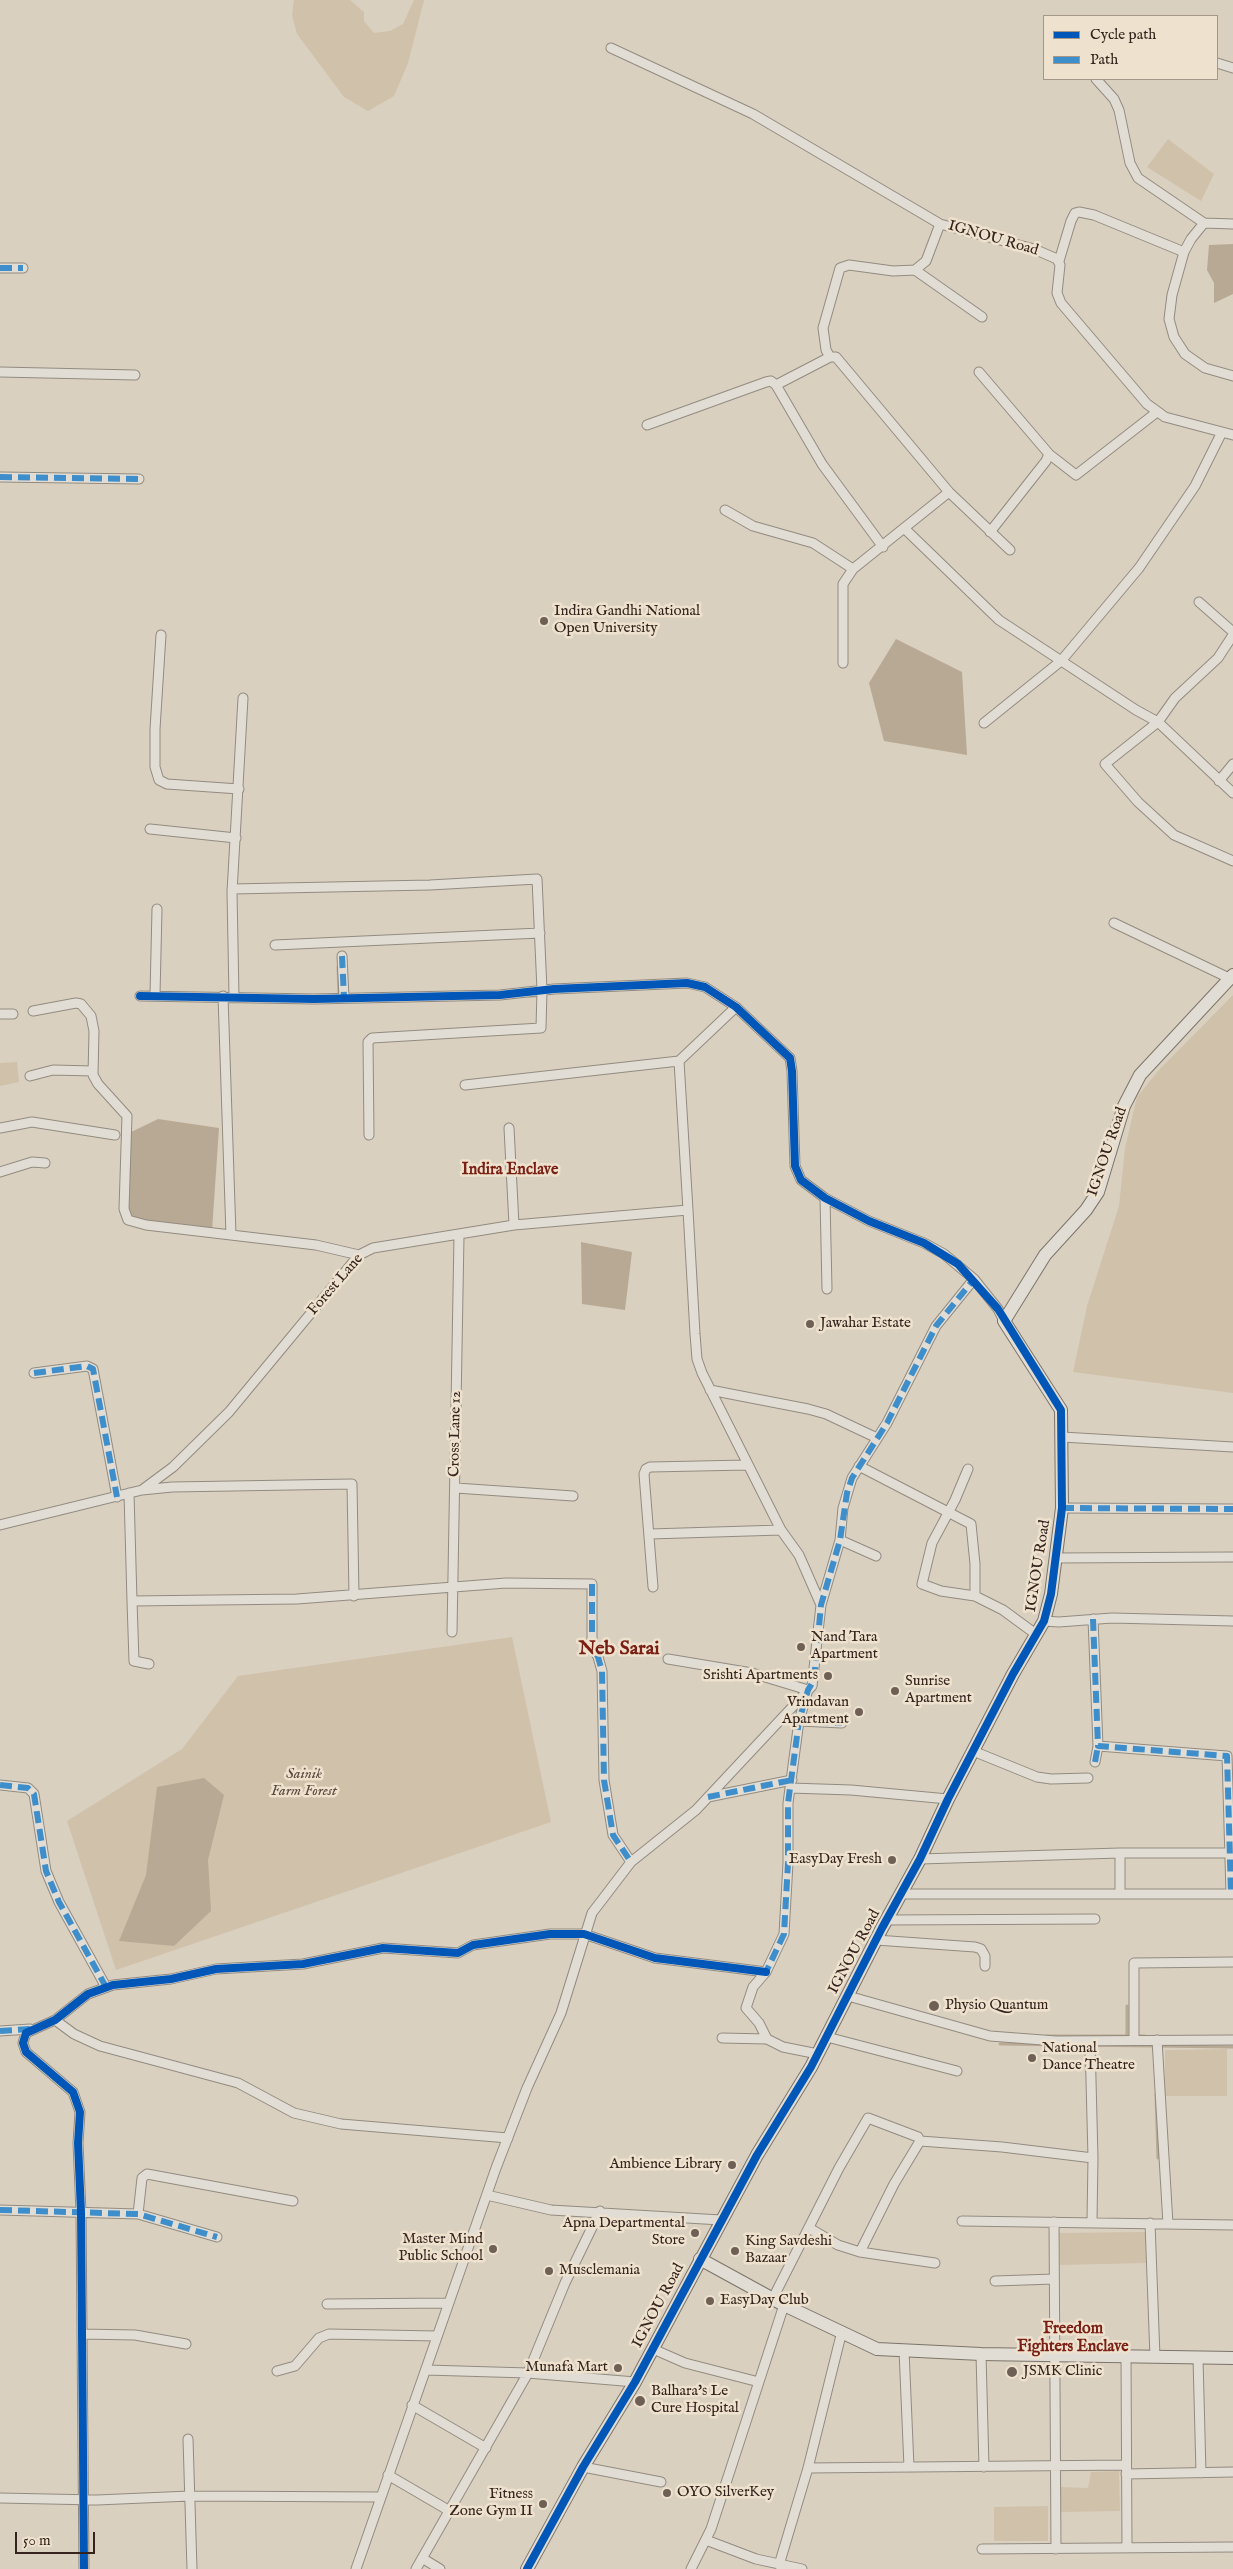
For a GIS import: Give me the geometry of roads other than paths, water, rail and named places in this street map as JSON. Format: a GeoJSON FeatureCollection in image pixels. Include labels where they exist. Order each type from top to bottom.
{"type":"FeatureCollection","features":[{"type":"Feature","properties":{"kind":"street","name":"IGNOU Road"},"geometry":{"type":"LineString","coordinates":[[611,48],[752,114],[940,224],[1042,252],[1059,261]]}},
{"type":"Feature","properties":{"kind":"street"},"geometry":{"type":"LineString","coordinates":[[1218,63],[1233,68]]}},
{"type":"Feature","properties":{"kind":"street"},"geometry":{"type":"LineString","coordinates":[[1096,80],[1114,99],[1119,110],[1130,163],[1138,178],[1204,223],[1233,224]]}},
{"type":"Feature","properties":{"kind":"street"},"geometry":{"type":"LineString","coordinates":[[1184,252],[1094,215],[1075,213],[1070,221],[1059,261],[1056,287],[1061,303],[1147,404],[1165,417],[1233,434]]}},
{"type":"Feature","properties":{"kind":"street"},"geometry":{"type":"LineString","coordinates":[[1204,223],[1184,252],[1169,307],[1169,319],[1174,337],[1185,354],[1205,368],[1233,376]]}},
{"type":"Feature","properties":{"kind":"street"},"geometry":{"type":"LineString","coordinates":[[940,224],[926,262],[915,270],[893,271],[849,265],[840,268],[823,328],[826,350],[830,357],[841,361],[949,492],[1010,550]]}},
{"type":"Feature","properties":{"kind":"street"},"geometry":{"type":"LineString","coordinates":[[0,268],[23,268]]}},
{"type":"Feature","properties":{"kind":"street"},"geometry":{"type":"LineString","coordinates":[[915,270],[954,295],[982,317]]}},
{"type":"Feature","properties":{"kind":"street"},"geometry":{"type":"LineString","coordinates":[[776,385],[830,357]]}},
{"type":"Feature","properties":{"kind":"street"},"geometry":{"type":"LineString","coordinates":[[0,372],[135,375]]}},
{"type":"Feature","properties":{"kind":"street"},"geometry":{"type":"LineString","coordinates":[[979,372],[1049,454],[1076,476],[1157,412]]}},
{"type":"Feature","properties":{"kind":"street"},"geometry":{"type":"LineString","coordinates":[[647,425],[770,381],[776,385],[822,464],[883,547]]}},
{"type":"Feature","properties":{"kind":"street"},"geometry":{"type":"LineString","coordinates":[[984,723],[1061,661],[1146,559],[1195,486],[1222,432]]}},
{"type":"Feature","properties":{"kind":"street"},"geometry":{"type":"LineString","coordinates":[[990,532],[1046,461],[1049,454]]}},
{"type":"Feature","properties":{"kind":"street"},"geometry":{"type":"LineString","coordinates":[[0,477],[139,479]]}},
{"type":"Feature","properties":{"kind":"street"},"geometry":{"type":"LineString","coordinates":[[843,663],[842,587],[853,569],[883,547],[949,492]]}},
{"type":"Feature","properties":{"kind":"street"},"geometry":{"type":"LineString","coordinates":[[725,510],[753,526],[813,543],[853,569]]}},
{"type":"Feature","properties":{"kind":"street"},"geometry":{"type":"LineString","coordinates":[[905,529],[999,620],[1158,722],[1233,793]]}},
{"type":"Feature","properties":{"kind":"street"},"geometry":{"type":"LineString","coordinates":[[1198,602],[1233,634],[1218,658],[1175,698],[1158,722],[1105,764],[1138,802],[1174,835],[1233,861]]}},
{"type":"Feature","properties":{"kind":"street"},"geometry":{"type":"LineString","coordinates":[[161,635],[155,729],[155,767],[159,780],[167,784],[239,789]]}},
{"type":"Feature","properties":{"kind":"street"},"geometry":{"type":"LineString","coordinates":[[234,996],[232,888],[243,698]]}},
{"type":"Feature","properties":{"kind":"street"},"geometry":{"type":"LineString","coordinates":[[1219,781],[1233,764]]}},
{"type":"Feature","properties":{"kind":"street"},"geometry":{"type":"LineString","coordinates":[[150,829],[236,838]]}},
{"type":"Feature","properties":{"kind":"street"},"geometry":{"type":"LineString","coordinates":[[232,888],[430,885],[537,879],[542,990],[541,1028],[375,1037],[370,1040],[369,1135]]}},
{"type":"Feature","properties":{"kind":"street"},"geometry":{"type":"LineString","coordinates":[[155,995],[157,909]]}},
{"type":"Feature","properties":{"kind":"street"},"geometry":{"type":"LineString","coordinates":[[1114,923],[1231,976]]}},
{"type":"Feature","properties":{"kind":"street"},"geometry":{"type":"LineString","coordinates":[[275,945],[540,933]]}},
{"type":"Feature","properties":{"kind":"street"},"geometry":{"type":"LineString","coordinates":[[342,956],[344,997]]}},
{"type":"Feature","properties":{"kind":"street","name":"IGNOU Road"},"geometry":{"type":"LineString","coordinates":[[527,2569],[583,2467],[635,2382],[720,2220],[818,2054],[920,1859],[948,1799],[1013,1674],[1038,1635],[1051,1594],[1062,1508],[1061,1410],[1004,1321],[1044,1255],[1086,1210],[1098,1192],[1124,1106],[1140,1075],[1231,976]]}},
{"type":"Feature","properties":{"kind":"street"},"geometry":{"type":"LineString","coordinates":[[140,996],[234,996],[314,999],[500,995],[542,990],[687,983],[705,987],[736,1007],[790,1058],[796,1172],[800,1180],[825,1198],[869,1221],[924,1243],[958,1264],[974,1279],[998,1309],[1004,1321]]}},
{"type":"Feature","properties":{"kind":"street"},"geometry":{"type":"LineString","coordinates":[[223,996],[231,1235]]}},
{"type":"Feature","properties":{"kind":"street"},"geometry":{"type":"LineString","coordinates":[[33,1011],[76,1003],[81,1004],[91,1016],[93,1024],[93,1071],[98,1084],[127,1116],[124,1209],[128,1220],[146,1225],[316,1245],[359,1256]]}},
{"type":"Feature","properties":{"kind":"street"},"geometry":{"type":"LineString","coordinates":[[464,1085],[679,1061],[736,1007]]}},
{"type":"Feature","properties":{"kind":"street"},"geometry":{"type":"LineString","coordinates":[[0,1014],[13,1014]]}},
{"type":"Feature","properties":{"kind":"street"},"geometry":{"type":"LineString","coordinates":[[679,1061],[697,1359],[747,1465],[781,1530],[799,1555],[820,1605]]}},
{"type":"Feature","properties":{"kind":"street"},"geometry":{"type":"LineString","coordinates":[[30,1076],[53,1070],[93,1071]]}},
{"type":"Feature","properties":{"kind":"street"},"geometry":{"type":"LineString","coordinates":[[0,1128],[32,1122],[115,1135]]}},
{"type":"Feature","properties":{"kind":"street"},"geometry":{"type":"LineString","coordinates":[[509,1128],[514,1225]]}},
{"type":"Feature","properties":{"kind":"street"},"geometry":{"type":"LineString","coordinates":[[0,1172],[32,1162],[45,1163]]}},
{"type":"Feature","properties":{"kind":"street"},"geometry":{"type":"LineString","coordinates":[[825,1198],[826,1289]]}},
{"type":"Feature","properties":{"kind":"street","name":"Forest Lane"},"geometry":{"type":"LineString","coordinates":[[0,1525],[142,1490],[193,1450],[229,1412],[359,1256],[379,1246],[459,1236],[514,1225],[688,1210]]}},
{"type":"Feature","properties":{"kind":"street","name":"Cross Lane 12"},"geometry":{"type":"LineString","coordinates":[[452,1632],[459,1236]]}},
{"type":"Feature","properties":{"kind":"street"},"geometry":{"type":"LineString","coordinates":[[356,2569],[412,2405],[426,2370],[436,2336],[508,2138],[561,2014],[592,1913],[631,1862],[696,1810],[808,1690],[814,1680],[820,1605],[840,1540],[847,1493],[852,1478],[887,1423],[936,1326],[974,1279]]}},
{"type":"Feature","properties":{"kind":"street"},"geometry":{"type":"LineString","coordinates":[[34,1373],[87,1366],[94,1370],[117,1497]]}},
{"type":"Feature","properties":{"kind":"street"},"geometry":{"type":"LineString","coordinates":[[710,1390],[826,1414],[877,1438]]}},
{"type":"Feature","properties":{"kind":"street"},"geometry":{"type":"LineString","coordinates":[[1062,1437],[1233,1447]]}},
{"type":"Feature","properties":{"kind":"street"},"geometry":{"type":"LineString","coordinates":[[654,1587],[644,1474],[646,1469],[650,1467],[747,1465]]}},
{"type":"Feature","properties":{"kind":"street"},"geometry":{"type":"LineString","coordinates":[[859,1466],[971,1524],[975,1564],[975,1596]]}},
{"type":"Feature","properties":{"kind":"street"},"geometry":{"type":"LineString","coordinates":[[968,1469],[949,1513],[932,1543],[922,1584],[941,1591],[975,1596],[1003,1610],[1038,1635]]}},
{"type":"Feature","properties":{"kind":"street"},"geometry":{"type":"LineString","coordinates":[[142,1490],[172,1487],[352,1484],[354,1596]]}},
{"type":"Feature","properties":{"kind":"street"},"geometry":{"type":"LineString","coordinates":[[456,1488],[573,1496]]}},
{"type":"Feature","properties":{"kind":"street"},"geometry":{"type":"LineString","coordinates":[[129,1493],[134,1661],[149,1664]]}},
{"type":"Feature","properties":{"kind":"street"},"geometry":{"type":"LineString","coordinates":[[1062,1508],[1233,1509]]}},
{"type":"Feature","properties":{"kind":"street"},"geometry":{"type":"LineString","coordinates":[[650,1534],[781,1530]]}},
{"type":"Feature","properties":{"kind":"street"},"geometry":{"type":"LineString","coordinates":[[840,1540],[876,1556]]}},
{"type":"Feature","properties":{"kind":"street"},"geometry":{"type":"LineString","coordinates":[[1056,1558],[1233,1557]]}},
{"type":"Feature","properties":{"kind":"street"},"geometry":{"type":"LineString","coordinates":[[132,1601],[354,1596],[536,1582],[593,1585],[591,1643],[602,1671],[604,1780],[613,1835],[631,1862]]}},
{"type":"Feature","properties":{"kind":"street"},"geometry":{"type":"LineString","coordinates":[[1044,1621],[1059,1622],[1093,1619],[1233,1620]]}},
{"type":"Feature","properties":{"kind":"street"},"geometry":{"type":"LineString","coordinates":[[1093,1619],[1098,1746],[1095,1762]]}},
{"type":"Feature","properties":{"kind":"street"},"geometry":{"type":"LineString","coordinates":[[668,1659],[752,1673],[808,1690]]}},
{"type":"Feature","properties":{"kind":"street"},"geometry":{"type":"LineString","coordinates":[[766,2039],[759,2022],[746,2008],[753,1987],[766,1972],[784,1934],[791,1784],[799,1721],[808,1690]]}},
{"type":"Feature","properties":{"kind":"street"},"geometry":{"type":"LineString","coordinates":[[799,1721],[842,1723]]}},
{"type":"Feature","properties":{"kind":"street"},"geometry":{"type":"LineString","coordinates":[[902,1894],[1232,1894],[1227,1756],[1098,1746]]}},
{"type":"Feature","properties":{"kind":"street"},"geometry":{"type":"LineString","coordinates":[[973,1752],[1036,1777],[1051,1779],[1088,1778]]}},
{"type":"Feature","properties":{"kind":"street"},"geometry":{"type":"LineString","coordinates":[[708,1797],[791,1784],[948,1799]]}},
{"type":"Feature","properties":{"kind":"street"},"geometry":{"type":"LineString","coordinates":[[0,1785],[28,1788],[34,1794],[46,1871],[59,1902],[106,1987]]}},
{"type":"Feature","properties":{"kind":"street"},"geometry":{"type":"LineString","coordinates":[[920,1859],[1120,1853],[1231,1853]]}},
{"type":"Feature","properties":{"kind":"street"},"geometry":{"type":"LineString","coordinates":[[1120,1853],[1120,1894]]}},
{"type":"Feature","properties":{"kind":"street"},"geometry":{"type":"LineString","coordinates":[[887,1920],[1095,1919]]}},
{"type":"Feature","properties":{"kind":"street"},"geometry":{"type":"LineString","coordinates":[[0,2031],[30,2029],[55,2020],[88,1994],[106,1987],[171,1979],[216,1969],[302,1964],[383,1948],[458,1953],[473,1945],[550,1934],[584,1934],[655,1958],[766,1972]]}},
{"type":"Feature","properties":{"kind":"street"},"geometry":{"type":"LineString","coordinates":[[876,1940],[975,1946],[981,1948],[985,1956],[985,1966]]}},
{"type":"Feature","properties":{"kind":"street"},"geometry":{"type":"LineString","coordinates":[[1134,2040],[1134,1963],[1233,1962]]}},
{"type":"Feature","properties":{"kind":"street"},"geometry":{"type":"LineString","coordinates":[[848,1996],[990,2036],[1056,2041],[1233,2040]]}},
{"type":"Feature","properties":{"kind":"street"},"geometry":{"type":"LineString","coordinates":[[55,2020],[74,2034],[100,2046],[238,2083],[294,2113],[341,2124],[508,2138]]}},
{"type":"Feature","properties":{"kind":"street"},"geometry":{"type":"LineString","coordinates":[[30,2029],[24,2037],[26,2052],[69,2088],[79,2105],[84,2569]]}},
{"type":"Feature","properties":{"kind":"street"},"geometry":{"type":"LineString","coordinates":[[827,2037],[957,2071]]}},
{"type":"Feature","properties":{"kind":"street"},"geometry":{"type":"LineString","coordinates":[[722,2038],[766,2039],[784,2047],[818,2054]]}},
{"type":"Feature","properties":{"kind":"street"},"geometry":{"type":"LineString","coordinates":[[1090,2040],[1093,2158],[1092,2221]]}},
{"type":"Feature","properties":{"kind":"street"},"geometry":{"type":"LineString","coordinates":[[1157,2040],[1168,2224]]}},
{"type":"Feature","properties":{"kind":"street"},"geometry":{"type":"LineString","coordinates":[[773,2298],[839,2168],[868,2118],[918,2137],[920,2140],[1002,2147],[1093,2158]]}},
{"type":"Feature","properties":{"kind":"street"},"geometry":{"type":"LineString","coordinates":[[860,2252],[894,2184],[920,2140]]}},
{"type":"Feature","properties":{"kind":"street"},"geometry":{"type":"LineString","coordinates":[[138,2214],[142,2178],[147,2174],[293,2201]]}},
{"type":"Feature","properties":{"kind":"street"},"geometry":{"type":"LineString","coordinates":[[491,2196],[551,2210],[600,2211],[720,2220]]}},
{"type":"Feature","properties":{"kind":"street"},"geometry":{"type":"LineString","coordinates":[[0,2210],[138,2214],[217,2237]]}},
{"type":"Feature","properties":{"kind":"street"},"geometry":{"type":"LineString","coordinates":[[416,2569],[528,2373],[565,2283],[600,2211]]}},
{"type":"Feature","properties":{"kind":"street"},"geometry":{"type":"LineString","coordinates":[[962,2221],[1092,2221],[1233,2225]]}},
{"type":"Feature","properties":{"kind":"street"},"geometry":{"type":"LineString","coordinates":[[1054,2222],[1056,2549]]}},
{"type":"Feature","properties":{"kind":"street"},"geometry":{"type":"LineString","coordinates":[[1150,2223],[1155,2357]]}},
{"type":"Feature","properties":{"kind":"street"},"geometry":{"type":"LineString","coordinates":[[808,2228],[838,2245],[860,2252],[935,2263]]}},
{"type":"Feature","properties":{"kind":"street"},"geometry":{"type":"LineString","coordinates":[[700,2259],[773,2298],[784,2306],[842,2331],[877,2349],[1054,2356],[1233,2358]]}},
{"type":"Feature","properties":{"kind":"street"},"geometry":{"type":"LineString","coordinates":[[995,2281],[1054,2279]]}},
{"type":"Feature","properties":{"kind":"street"},"geometry":{"type":"LineString","coordinates":[[327,2304],[448,2302]]}},
{"type":"Feature","properties":{"kind":"street"},"geometry":{"type":"LineString","coordinates":[[691,2569],[706,2540],[784,2306]]}},
{"type":"Feature","properties":{"kind":"street"},"geometry":{"type":"LineString","coordinates":[[779,2565],[808,2468],[842,2331]]}},
{"type":"Feature","properties":{"kind":"street"},"geometry":{"type":"LineString","coordinates":[[82,2334],[151,2337],[186,2344]]}},
{"type":"Feature","properties":{"kind":"street"},"geometry":{"type":"LineString","coordinates":[[277,2371],[295,2366],[319,2338],[329,2334],[436,2336]]}},
{"type":"Feature","properties":{"kind":"street"},"geometry":{"type":"LineString","coordinates":[[653,2349],[685,2363],[759,2382]]}},
{"type":"Feature","properties":{"kind":"street"},"geometry":{"type":"LineString","coordinates":[[904,2350],[909,2467]]}},
{"type":"Feature","properties":{"kind":"street"},"geometry":{"type":"LineString","coordinates":[[981,2354],[984,2467]]}},
{"type":"Feature","properties":{"kind":"street"},"geometry":{"type":"LineString","coordinates":[[1126,2356],[1127,2548]]}},
{"type":"Feature","properties":{"kind":"street"},"geometry":{"type":"LineString","coordinates":[[1198,2358],[1201,2472]]}},
{"type":"Feature","properties":{"kind":"street"},"geometry":{"type":"LineString","coordinates":[[426,2370],[528,2373],[635,2382]]}},
{"type":"Feature","properties":{"kind":"street"},"geometry":{"type":"LineString","coordinates":[[412,2405],[486,2448]]}},
{"type":"Feature","properties":{"kind":"street"},"geometry":{"type":"LineString","coordinates":[[188,2439],[192,2569]]}},
{"type":"Feature","properties":{"kind":"street"},"geometry":{"type":"LineString","coordinates":[[808,2468],[984,2467],[1055,2464],[1126,2469],[1233,2472]]}},
{"type":"Feature","properties":{"kind":"street"},"geometry":{"type":"LineString","coordinates":[[583,2467],[661,2482]]}},
{"type":"Feature","properties":{"kind":"street"},"geometry":{"type":"LineString","coordinates":[[388,2475],[448,2510]]}},
{"type":"Feature","properties":{"kind":"street"},"geometry":{"type":"LineString","coordinates":[[0,2498],[380,2496]]}},
{"type":"Feature","properties":{"kind":"street"},"geometry":{"type":"LineString","coordinates":[[706,2540],[735,2552],[779,2565],[802,2569]]}},
{"type":"Feature","properties":{"kind":"street"},"geometry":{"type":"LineString","coordinates":[[982,2549],[1233,2547]]}},
{"type":"Feature","properties":{"kind":"street"},"geometry":{"type":"LineString","coordinates":[[422,2558],[440,2569]]}},
{"type":"Feature","properties":{"kind":"waterway"},"geometry":{"type":"LineString","coordinates":[[338,967],[339,995],[342,995]]}},
{"type":"Feature","properties":{"kind":"waterway"},"geometry":{"type":"LineString","coordinates":[[527,996],[539,996]]}},
{"type":"Feature","properties":{"kind":"waterway"},"geometry":{"type":"LineString","coordinates":[[1127,2006],[1127,2036]]}},
{"type":"Feature","properties":{"kind":"waterway"},"geometry":{"type":"LineString","coordinates":[[1046,2036],[1145,2036]]}},
{"type":"Feature","properties":{"kind":"waterway"},"geometry":{"type":"LineString","coordinates":[[1000,2044],[1233,2047]]}},
{"type":"Feature","properties":{"kind":"waterway"},"geometry":{"type":"LineString","coordinates":[[1086,2046],[1086,2066]]}},
{"type":"Feature","properties":{"kind":"waterway"},"geometry":{"type":"LineString","coordinates":[[1156,2094],[1158,2158]]}},
{"type":"Feature","properties":{"kind":"place","name":"Indira Gandhi National Open University"},"geometry":{"type":"Point","coordinates":[544,621]}},
{"type":"Feature","properties":{"kind":"place","name":"Jawahar Estate"},"geometry":{"type":"Point","coordinates":[810,1324]}},
{"type":"Feature","properties":{"kind":"place","name":"Nand Tara Apartment"},"geometry":{"type":"Point","coordinates":[801,1647]}},
{"type":"Feature","properties":{"kind":"place","name":"Srishti Apartments"},"geometry":{"type":"Point","coordinates":[828,1676]}},
{"type":"Feature","properties":{"kind":"place","name":"Sunrise Apartment"},"geometry":{"type":"Point","coordinates":[895,1691]}},
{"type":"Feature","properties":{"kind":"place","name":"Vrindavan Apartment"},"geometry":{"type":"Point","coordinates":[859,1712]}},
{"type":"Feature","properties":{"kind":"place","name":"EasyDay Fresh"},"geometry":{"type":"Point","coordinates":[892,1860]}},
{"type":"Feature","properties":{"kind":"place","name":"Physio Quantum"},"geometry":{"type":"Point","coordinates":[934,2006]}},
{"type":"Feature","properties":{"kind":"place","name":"National Dance Theatre"},"geometry":{"type":"Point","coordinates":[1032,2058]}},
{"type":"Feature","properties":{"kind":"place","name":"Ambience Library"},"geometry":{"type":"Point","coordinates":[732,2165]}},
{"type":"Feature","properties":{"kind":"place","name":"Apna Departmental Store"},"geometry":{"type":"Point","coordinates":[695,2233]}},
{"type":"Feature","properties":{"kind":"place","name":"Master Mind Public School"},"geometry":{"type":"Point","coordinates":[493,2249]}},
{"type":"Feature","properties":{"kind":"place","name":"King Savdeshi Bazaar"},"geometry":{"type":"Point","coordinates":[735,2251]}},
{"type":"Feature","properties":{"kind":"place","name":"Musclemania"},"geometry":{"type":"Point","coordinates":[549,2271]}},
{"type":"Feature","properties":{"kind":"place","name":"EasyDay Club"},"geometry":{"type":"Point","coordinates":[710,2301]}},
{"type":"Feature","properties":{"kind":"place","name":"Munafa Mart"},"geometry":{"type":"Point","coordinates":[618,2368]}},
{"type":"Feature","properties":{"kind":"place","name":"JSMK Clinic"},"geometry":{"type":"Point","coordinates":[1012,2372]}},
{"type":"Feature","properties":{"kind":"place","name":"Balhara's Le Cure Hospital"},"geometry":{"type":"Point","coordinates":[640,2401]}},
{"type":"Feature","properties":{"kind":"place","name":"OYO SilverKey"},"geometry":{"type":"Point","coordinates":[667,2493]}},
{"type":"Feature","properties":{"kind":"place","name":"Fitness Zone Gym II"},"geometry":{"type":"Point","coordinates":[543,2504]}},
{"type":"Feature","properties":{"kind":"district","name":"Indira Enclave"},"geometry":{"type":"Point","coordinates":[510,1171]}},
{"type":"Feature","properties":{"kind":"district","name":"Neb Sarai"},"geometry":{"type":"Point","coordinates":[619,1650]}},
{"type":"Feature","properties":{"kind":"district","name":"Freedom Fighters Enclave"},"geometry":{"type":"Point","coordinates":[1073,2339]}},
{"type":"Feature","properties":{"kind":"park label","name":"Sainik Farm Forest"},"geometry":{"type":"Point","coordinates":[304,1784]}}]}
